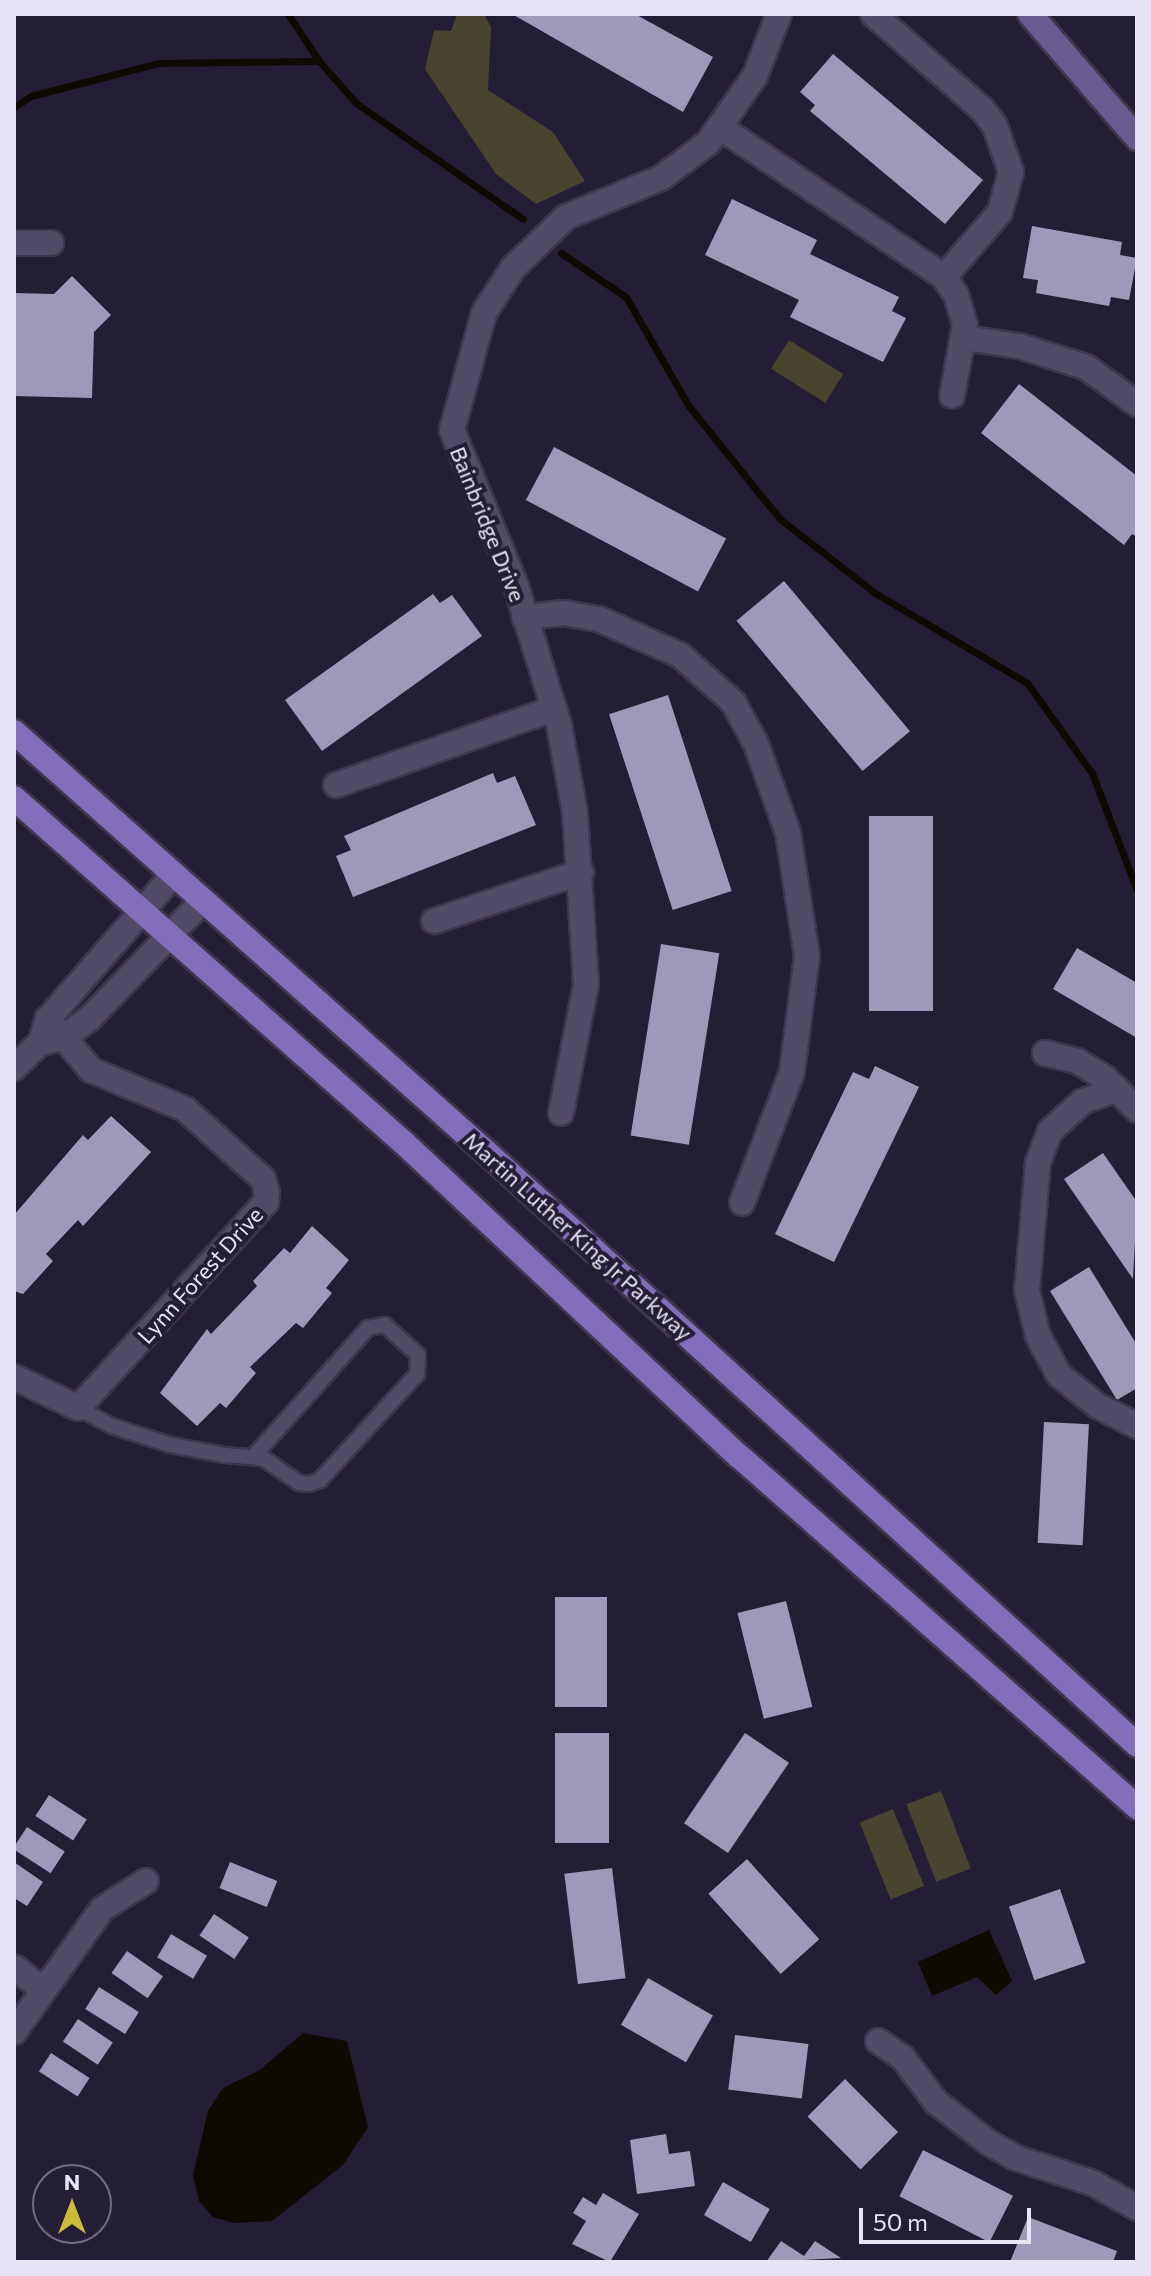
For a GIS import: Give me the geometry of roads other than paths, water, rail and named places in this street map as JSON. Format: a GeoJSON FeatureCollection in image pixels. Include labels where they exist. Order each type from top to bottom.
{"type":"FeatureCollection","features":[{"type":"Feature","properties":{"kind":"main road","name":"Martin Luther King Jr Parkway"},"geometry":{"type":"LineString","coordinates":[[14,732],[1137,1745]]}},
{"type":"Feature","properties":{"kind":"main road"},"geometry":{"type":"LineString","coordinates":[[14,798],[463,1196],[739,1456],[1137,1807]]}},
{"type":"Feature","properties":{"kind":"street","name":"Bainbridge Drive"},"geometry":{"type":"LineString","coordinates":[[561,1113],[584,1012],[581,872],[553,709],[504,553],[452,430],[484,313],[513,268],[566,217],[661,178],[685,163],[721,128],[755,76],[779,14]]}},
{"type":"Feature","properties":{"kind":"street"},"geometry":{"type":"LineString","coordinates":[[873,14],[983,110],[995,126],[1011,172],[1000,212],[944,277]]}},
{"type":"Feature","properties":{"kind":"street"},"geometry":{"type":"LineString","coordinates":[[1030,14],[1137,138]]}},
{"type":"Feature","properties":{"kind":"street"},"geometry":{"type":"LineString","coordinates":[[721,128],[944,277],[956,295],[964,338],[952,396]]}},
{"type":"Feature","properties":{"kind":"street"},"geometry":{"type":"LineString","coordinates":[[14,243],[51,243]]}},
{"type":"Feature","properties":{"kind":"street"},"geometry":{"type":"LineString","coordinates":[[964,338],[1019,346],[1086,367],[1137,404]]}},
{"type":"Feature","properties":{"kind":"street","name":"Bainbridge Drive"},"geometry":{"type":"LineString","coordinates":[[524,617],[564,613],[599,619],[680,655],[733,702],[756,744],[788,833],[807,956],[792,1072],[742,1203]]}},
{"type":"Feature","properties":{"kind":"street"},"geometry":{"type":"LineString","coordinates":[[336,785],[553,709]]}},
{"type":"Feature","properties":{"kind":"street"},"geometry":{"type":"LineString","coordinates":[[434,921],[581,872]]}},
{"type":"Feature","properties":{"kind":"street"},"geometry":{"type":"LineString","coordinates":[[14,1068],[56,1028],[141,912],[174,874]]}},
{"type":"Feature","properties":{"kind":"street"},"geometry":{"type":"LineString","coordinates":[[56,1028],[89,1019],[203,901]]}},
{"type":"Feature","properties":{"kind":"street","name":"Lynn Forest Drive"},"geometry":{"type":"LineString","coordinates":[[56,1028],[91,1070],[185,1109],[263,1179],[267,1193],[266,1202],[78,1408]]}},
{"type":"Feature","properties":{"kind":"street"},"geometry":{"type":"LineString","coordinates":[[1045,1053],[1077,1061],[1117,1089],[1137,1110]]}},
{"type":"Feature","properties":{"kind":"street"},"geometry":{"type":"LineString","coordinates":[[1117,1089],[1082,1102],[1050,1131],[1038,1162],[1027,1291],[1038,1336],[1059,1375],[1098,1406],[1137,1426]]}},
{"type":"Feature","properties":{"kind":"street"},"geometry":{"type":"LineString","coordinates":[[14,1377],[78,1408]]}},
{"type":"Feature","properties":{"kind":"street"},"geometry":{"type":"LineString","coordinates":[[14,2032],[41,1988],[102,1909],[146,1881]]}},
{"type":"Feature","properties":{"kind":"street"},"geometry":{"type":"LineString","coordinates":[[14,1967],[41,1988]]}},
{"type":"Feature","properties":{"kind":"street"},"geometry":{"type":"LineString","coordinates":[[878,2041],[903,2058],[936,2102],[989,2143],[1016,2158],[1093,2183],[1137,2208]]}},
{"type":"Feature","properties":{"kind":"lane"},"geometry":{"type":"LineString","coordinates":[[78,1408],[112,1426],[171,1445],[275,1462],[299,1483],[320,1480],[417,1374],[418,1355],[385,1325],[368,1328],[253,1457]]}},
{"type":"Feature","properties":{"kind":"waterway"},"geometry":{"type":"LineString","coordinates":[[288,14],[319,61],[356,103],[523,219]]}},
{"type":"Feature","properties":{"kind":"waterway"},"geometry":{"type":"LineString","coordinates":[[14,107],[31,96],[159,63],[319,61]]}},
{"type":"Feature","properties":{"kind":"waterway"},"geometry":{"type":"LineString","coordinates":[[561,253],[626,297],[688,405],[780,519],[875,593],[1027,683],[1092,773],[1137,890]]}}]}
